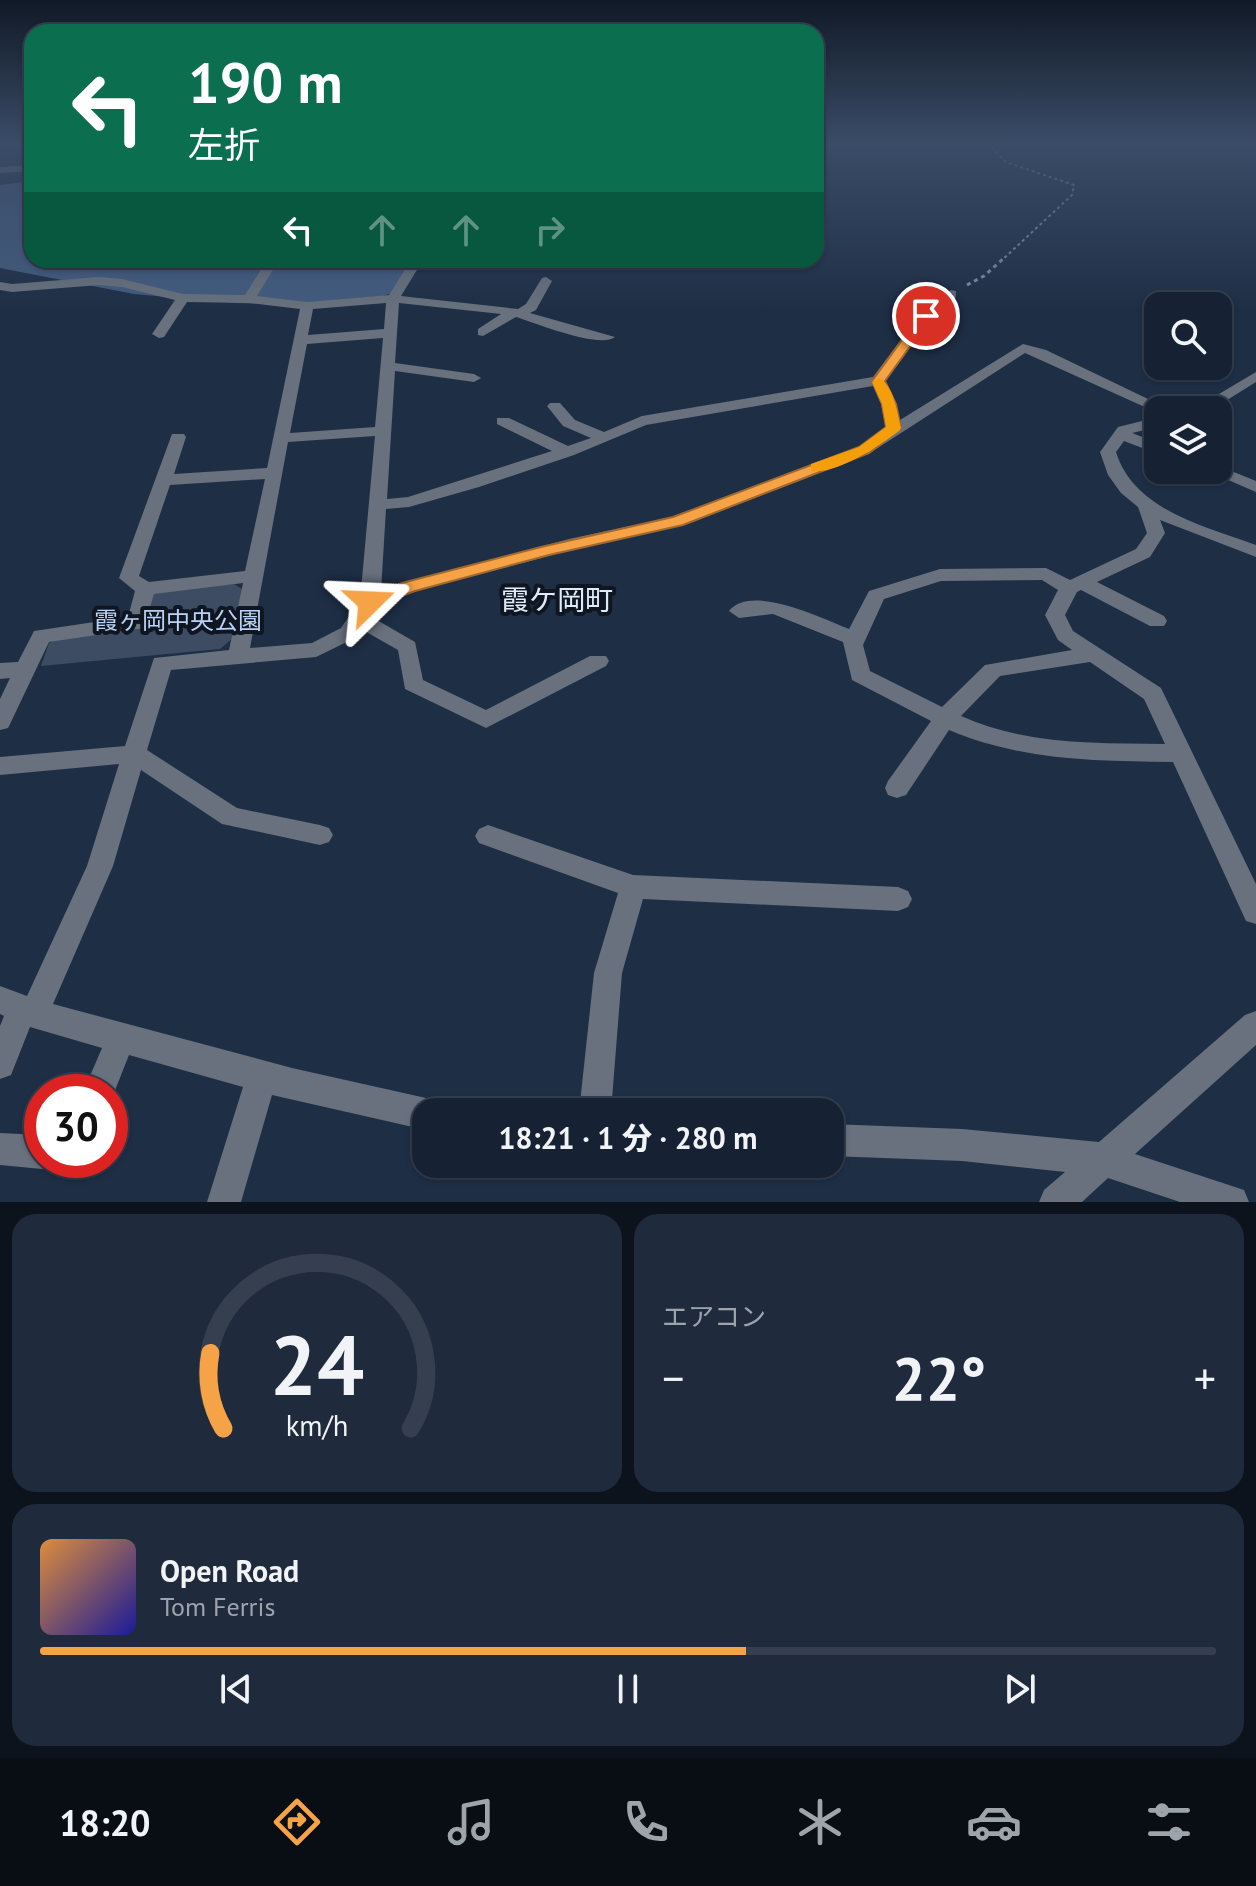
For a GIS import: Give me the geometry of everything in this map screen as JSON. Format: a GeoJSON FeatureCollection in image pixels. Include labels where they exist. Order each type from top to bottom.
{"type":"FeatureCollection","features":[{"type":"Feature","properties":{"kind":"street"},"geometry":{"type":"LineString","coordinates":[[249,299],[268,268]]}},
{"type":"Feature","properties":{"kind":"street"},"geometry":{"type":"LineString","coordinates":[[364,610],[393,299],[412,268]]}},
{"type":"Feature","properties":{"kind":"street"},"geometry":{"type":"LineString","coordinates":[[4,289],[99,281],[122,283],[183,298],[249,299],[307,306],[393,299],[438,302],[517,313],[580,333],[608,337]]}},
{"type":"Feature","properties":{"kind":"street"},"geometry":{"type":"LineString","coordinates":[[483,332],[531,307],[546,281]]}},
{"type":"Feature","properties":{"kind":"street"},"geometry":{"type":"LineString","coordinates":[[376,505],[409,502],[568,452],[642,421],[878,381],[926,316],[951,294]]}},
{"type":"Feature","properties":{"kind":"street"},"geometry":{"type":"LineString","coordinates":[[159,334],[183,298]]}},
{"type":"Feature","properties":{"kind":"street"},"geometry":{"type":"LineString","coordinates":[[238,658],[307,306]]}},
{"type":"Feature","properties":{"kind":"street"},"geometry":{"type":"LineString","coordinates":[[300,340],[390,333]]}},
{"type":"Feature","properties":{"kind":"street"},"geometry":{"type":"LineString","coordinates":[[0,1064],[19,1008],[100,866],[162,663],[316,650],[348,633],[364,610],[409,587],[547,550],[677,521],[864,450],[1023,348],[1041,353],[1144,402]]}},
{"type":"Feature","properties":{"kind":"street"},"geometry":{"type":"LineString","coordinates":[[388,366],[474,378]]}},
{"type":"Feature","properties":{"kind":"street"},"geometry":{"type":"LineString","coordinates":[[1223,396],[1256,376]]}},
{"type":"Feature","properties":{"kind":"street"},"geometry":{"type":"LineString","coordinates":[[878,381],[889,404],[894,428]]}},
{"type":"Feature","properties":{"kind":"street"},"geometry":{"type":"LineString","coordinates":[[555,406],[569,423],[603,437]]}},
{"type":"Feature","properties":{"kind":"street"},"geometry":{"type":"LineString","coordinates":[[503,421],[568,452]]}},
{"type":"Feature","properties":{"kind":"street"},"geometry":{"type":"LineString","coordinates":[[1144,423],[1124,430],[1108,452],[1109,465],[1119,479],[1147,507],[1256,551]]}},
{"type":"Feature","properties":{"kind":"street"},"geometry":{"type":"LineString","coordinates":[[281,438],[383,431]]}},
{"type":"Feature","properties":{"kind":"street"},"geometry":{"type":"LineString","coordinates":[[1121,434],[1144,443]]}},
{"type":"Feature","properties":{"kind":"street"},"geometry":{"type":"LineString","coordinates":[[178,437],[129,578],[145,589],[253,576]]}},
{"type":"Feature","properties":{"kind":"street"},"geometry":{"type":"LineString","coordinates":[[163,480],[274,473]]}},
{"type":"Feature","properties":{"kind":"street"},"geometry":{"type":"LineString","coordinates":[[1232,478],[1256,487]]}},
{"type":"Feature","properties":{"kind":"street"},"geometry":{"type":"LineString","coordinates":[[1147,507],[1156,533],[1143,553],[1076,585],[1055,615],[1065,635],[1153,694],[1256,912]]}},
{"type":"Feature","properties":{"kind":"street"},"geometry":{"type":"LineString","coordinates":[[1157,621],[1046,574],[940,575],[876,595],[852,645],[860,675],[945,718],[1021,745],[1089,751],[1181,753]]}},
{"type":"Feature","properties":{"kind":"street"},"geometry":{"type":"LineString","coordinates":[[0,722],[41,636],[137,623],[145,589]]}},
{"type":"Feature","properties":{"kind":"street"},"geometry":{"type":"LineString","coordinates":[[739,611],[775,607],[855,639]]}},
{"type":"Feature","properties":{"kind":"street"},"geometry":{"type":"LineString","coordinates":[[364,610],[408,647],[413,684],[486,720],[598,661]]}},
{"type":"Feature","properties":{"kind":"street"},"geometry":{"type":"LineString","coordinates":[[897,788],[945,718],[993,670],[1093,654]]}},
{"type":"Feature","properties":{"kind":"street"},"geometry":{"type":"LineString","coordinates":[[0,671],[25,669]]}},
{"type":"Feature","properties":{"kind":"street"},"geometry":{"type":"LineString","coordinates":[[0,766],[135,754],[231,817],[320,835]]}},
{"type":"Feature","properties":{"kind":"street"},"geometry":{"type":"LineString","coordinates":[[488,836],[633,887],[898,899]]}},
{"type":"Feature","properties":{"kind":"street"},"geometry":{"type":"LineString","coordinates":[[596,1098],[608,973],[633,887]]}},
{"type":"Feature","properties":{"kind":"street"},"geometry":{"type":"LineString","coordinates":[[19,1008],[262,1076],[412,1111]]}},
{"type":"Feature","properties":{"kind":"street"},"geometry":{"type":"LineString","coordinates":[[1056,1202],[1256,1025]]}},
{"type":"Feature","properties":{"kind":"street"},"geometry":{"type":"LineString","coordinates":[[106,1074],[121,1038]]}},
{"type":"Feature","properties":{"kind":"street"},"geometry":{"type":"LineString","coordinates":[[224,1202],[262,1076]]}},
{"type":"Feature","properties":{"kind":"street"},"geometry":{"type":"LineString","coordinates":[[844,1141],[962,1145],[1101,1159],[1232,1202]]}},
{"type":"Feature","properties":{"kind":"street"},"geometry":{"type":"LineString","coordinates":[[0,1149],[24,1151]]}},
{"type":"Feature","properties":{"kind":"path"},"geometry":{"type":"LineString","coordinates":[[951,294],[984,276],[1068,199]]}},
{"type":"Feature","properties":{"kind":"green space","name":"霞ヶ岡中央公園"},"geometry":{"type":"Polygon","coordinates":[[[234,584],[242,589],[233,638],[220,649],[41,666],[49,643],[63,635],[141,625],[152,593],[161,588],[234,584]]]}},
{"type":"Feature","properties":{"kind":"shaded area"},"geometry":{"type":"Polygon","coordinates":[[[0,199],[24,199],[24,268],[414,268],[396,292],[290,304],[234,303],[134,294],[0,268],[0,199]]]}},
{"type":"Feature","properties":{"kind":"slow traffic"},"geometry":{"type":"LineString","coordinates":[[816,468],[864,450],[894,428],[889,404],[879,382]]}},
{"type":"Feature","properties":{"kind":"district","name":"霞ケ岡町"},"geometry":{"type":"Point","coordinates":[557,599]}},
{"type":"Feature","properties":{"kind":"route"},"geometry":{"type":"LineString","coordinates":[[370,602],[409,587],[547,550],[677,521],[864,450],[894,428],[889,404],[878,381],[926,316]]}}]}
